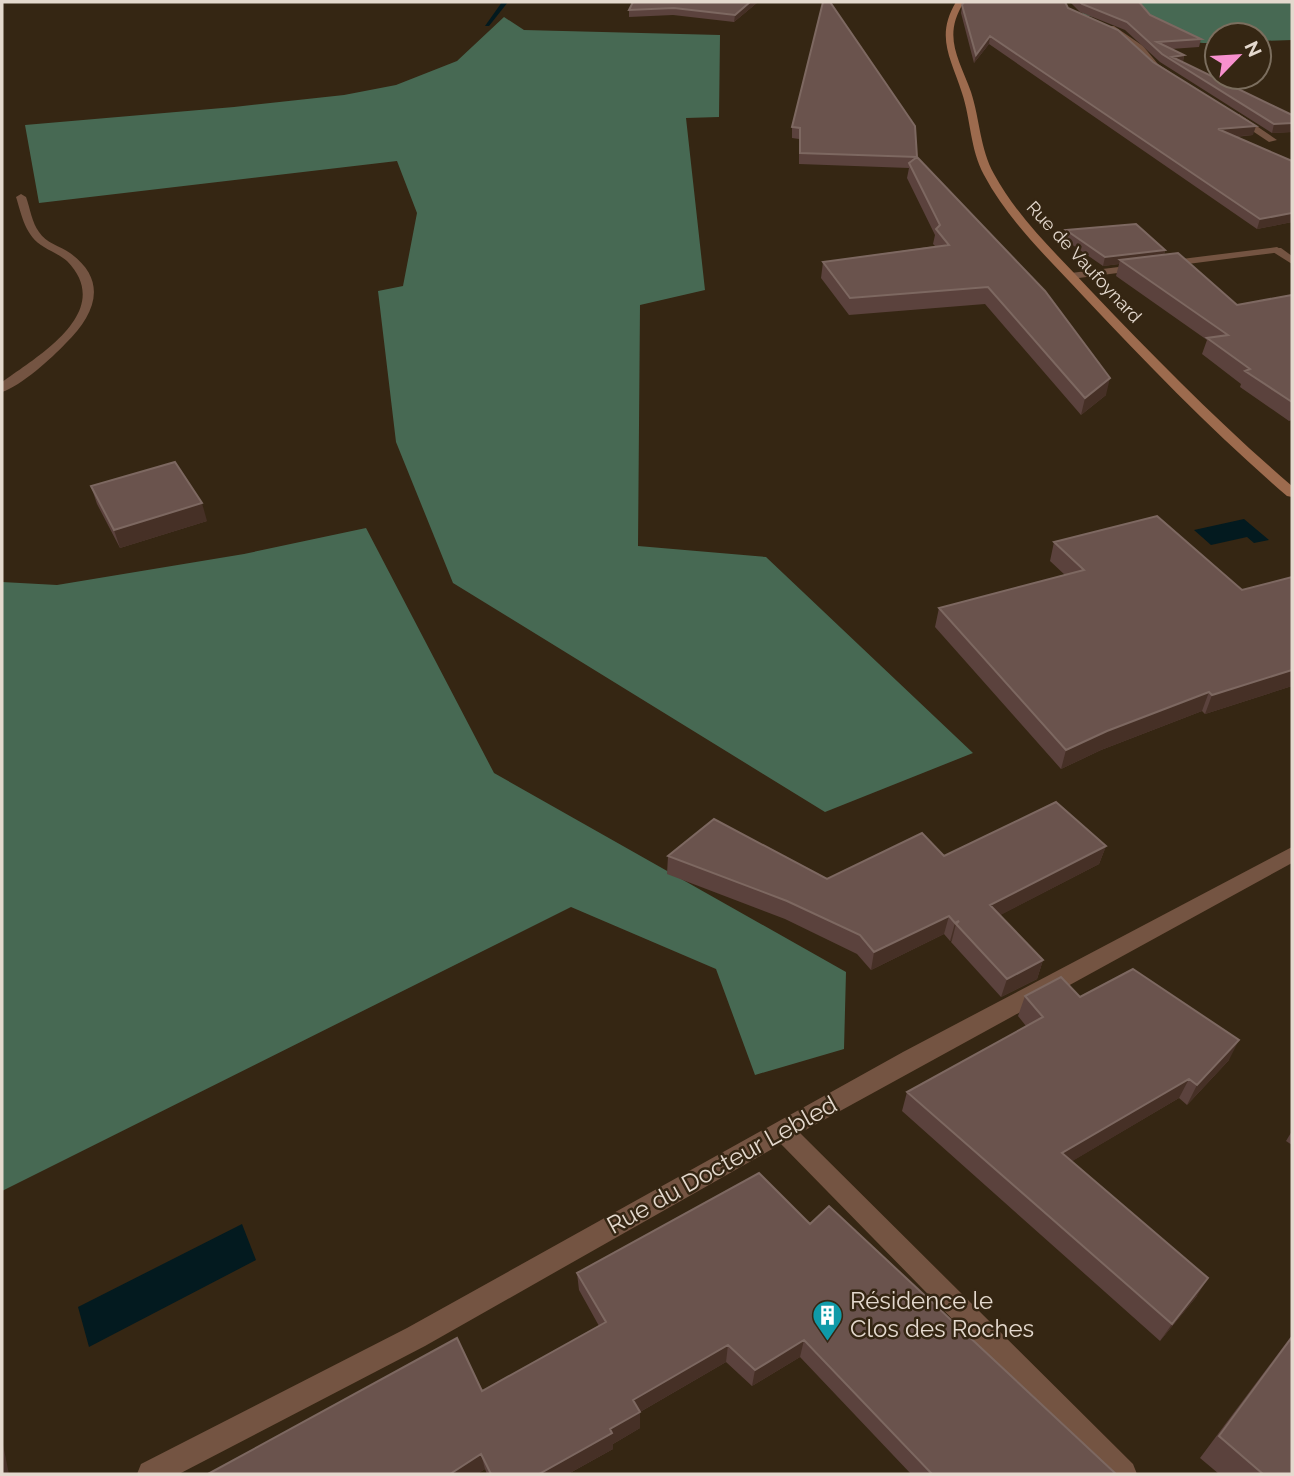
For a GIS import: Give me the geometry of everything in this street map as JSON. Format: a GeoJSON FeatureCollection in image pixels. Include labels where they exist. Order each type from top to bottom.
{"type":"FeatureCollection","features":[{"type":"Feature","properties":{"kind":"street","name":"Rue de Vaufoynard"},"geometry":{"type":"LineString","coordinates":[[960,2],[949,18],[948,35],[986,170],[1002,199],[1202,415],[1292,493]]}},
{"type":"Feature","properties":{"kind":"street"},"geometry":{"type":"LineString","coordinates":[[1099,23],[1140,48],[1155,65],[1181,82]]}},
{"type":"Feature","properties":{"kind":"street"},"geometry":{"type":"LineString","coordinates":[[1227,110],[1272,140]]}},
{"type":"Feature","properties":{"kind":"street"},"geometry":{"type":"LineString","coordinates":[[2,388],[72,332],[89,308],[92,286],[83,270],[68,256],[36,237],[21,197]]}},
{"type":"Feature","properties":{"kind":"street"},"geometry":{"type":"LineString","coordinates":[[1071,276],[1277,250],[1292,261]]}},
{"type":"Feature","properties":{"kind":"street","name":"Rue du Docteur Lebled"},"geometry":{"type":"LineString","coordinates":[[151,1474],[416,1337],[783,1131],[1292,854]]}},
{"type":"Feature","properties":{"kind":"street"},"geometry":{"type":"LineString","coordinates":[[783,1131],[1123,1474]]}},
{"type":"Feature","properties":{"kind":"green space"},"geometry":{"type":"Polygon","coordinates":[[[1073,2],[1292,2],[1292,40],[1273,41],[1273,21],[1203,21],[1203,43],[1200,43],[1084,15],[1073,2]]]}},
{"type":"Feature","properties":{"kind":"green space"},"geometry":{"type":"Polygon","coordinates":[[[504,17],[524,30],[720,35],[719,117],[686,118],[705,290],[640,305],[638,546],[766,557],[973,753],[825,812],[453,583],[396,442],[378,291],[403,286],[417,213],[397,161],[39,203],[25,125],[234,107],[344,95],[396,85],[457,61],[504,17]]]}},
{"type":"Feature","properties":{"kind":"green space"},"geometry":{"type":"Polygon","coordinates":[[[366,528],[494,773],[846,972],[844,1049],[755,1075],[716,969],[571,907],[2,1191],[2,582],[57,585],[244,554],[366,528]]]}},
{"type":"Feature","properties":{"kind":"water"},"geometry":{"type":"Polygon","coordinates":[[[1244,519],[1269,540],[1254,543],[1247,537],[1211,545],[1194,530],[1244,519]]]}},
{"type":"Feature","properties":{"kind":"water"},"geometry":{"type":"Polygon","coordinates":[[[242,1224],[256,1260],[89,1347],[78,1307],[242,1224]]]}},
{"type":"Feature","properties":{"kind":"building"},"geometry":{"type":"Polygon","coordinates":[[[633,2],[750,2],[735,15],[674,8],[629,10],[633,2]]]}},
{"type":"Feature","properties":{"kind":"building"},"geometry":{"type":"Polygon","coordinates":[[[823,2],[830,2],[915,126],[917,157],[800,153],[800,128],[792,127],[823,2]]]}},
{"type":"Feature","properties":{"kind":"building"},"geometry":{"type":"Polygon","coordinates":[[[964,2],[1065,2],[1068,8],[1118,30],[1153,62],[1256,126],[1218,129],[1292,161],[1292,213],[1260,219],[990,36],[976,55],[962,5],[964,2]]]}},
{"type":"Feature","properties":{"kind":"building"},"geometry":{"type":"Polygon","coordinates":[[[1080,2],[1139,2],[1150,15],[1201,39],[1157,42],[1184,55],[1172,57],[1203,72],[1203,80],[1162,54],[1127,22],[1080,2]]]}},
{"type":"Feature","properties":{"kind":"building"},"geometry":{"type":"Polygon","coordinates":[[[1221,91],[1242,91],[1292,115],[1292,123],[1274,124],[1221,91]]]}},
{"type":"Feature","properties":{"kind":"building"},"geometry":{"type":"Polygon","coordinates":[[[917,157],[1045,291],[1110,378],[1085,398],[988,287],[850,298],[823,262],[949,245],[936,229],[940,225],[909,163],[917,157]]]}},
{"type":"Feature","properties":{"kind":"building"},"geometry":{"type":"Polygon","coordinates":[[[1136,224],[1165,250],[1105,257],[1066,230],[1136,224]]]}},
{"type":"Feature","properties":{"kind":"building"},"geometry":{"type":"Polygon","coordinates":[[[1178,253],[1237,305],[1292,295],[1292,402],[1245,371],[1250,369],[1207,338],[1228,335],[1120,260],[1178,253]]]}},
{"type":"Feature","properties":{"kind":"building"},"geometry":{"type":"Polygon","coordinates":[[[175,462],[202,503],[114,530],[91,486],[175,462]]]}},
{"type":"Feature","properties":{"kind":"building"},"geometry":{"type":"Polygon","coordinates":[[[1157,516],[1242,590],[1292,577],[1292,670],[1212,695],[1209,692],[1107,731],[1066,750],[939,608],[1084,570],[1054,542],[1157,516]]]}},
{"type":"Feature","properties":{"kind":"building"},"geometry":{"type":"Polygon","coordinates":[[[1056,802],[1106,846],[990,905],[1043,960],[1007,979],[956,924],[959,921],[955,923],[949,916],[874,952],[860,935],[787,901],[668,856],[714,819],[827,879],[922,833],[944,856],[1056,802]]]}},
{"type":"Feature","properties":{"kind":"building"},"geometry":{"type":"Polygon","coordinates":[[[1133,969],[1239,1040],[1197,1085],[1189,1079],[1062,1153],[1208,1278],[1172,1324],[907,1092],[1043,1017],[1025,996],[1061,977],[1080,997],[1133,969]]]}},
{"type":"Feature","properties":{"kind":"building"},"geometry":{"type":"Polygon","coordinates":[[[759,1173],[810,1224],[829,1206],[1116,1474],[932,1474],[804,1340],[755,1370],[728,1345],[633,1400],[640,1412],[610,1429],[612,1433],[539,1474],[491,1474],[481,1454],[450,1474],[208,1474],[457,1338],[482,1391],[606,1322],[577,1273],[759,1173]]]}},
{"type":"Feature","properties":{"kind":"building"},"geometry":{"type":"Polygon","coordinates":[[[1292,1337],[1292,1474],[1263,1474],[1219,1436],[1292,1337]]]}},
{"type":"Feature","properties":{"kind":"waterway"},"geometry":{"type":"LineString","coordinates":[[487,25],[505,2]]}},
{"type":"Feature","properties":{"kind":"place","name":"Résidence le Clos des Roches"},"geometry":{"type":"Point","coordinates":[827,1342]}}]}
